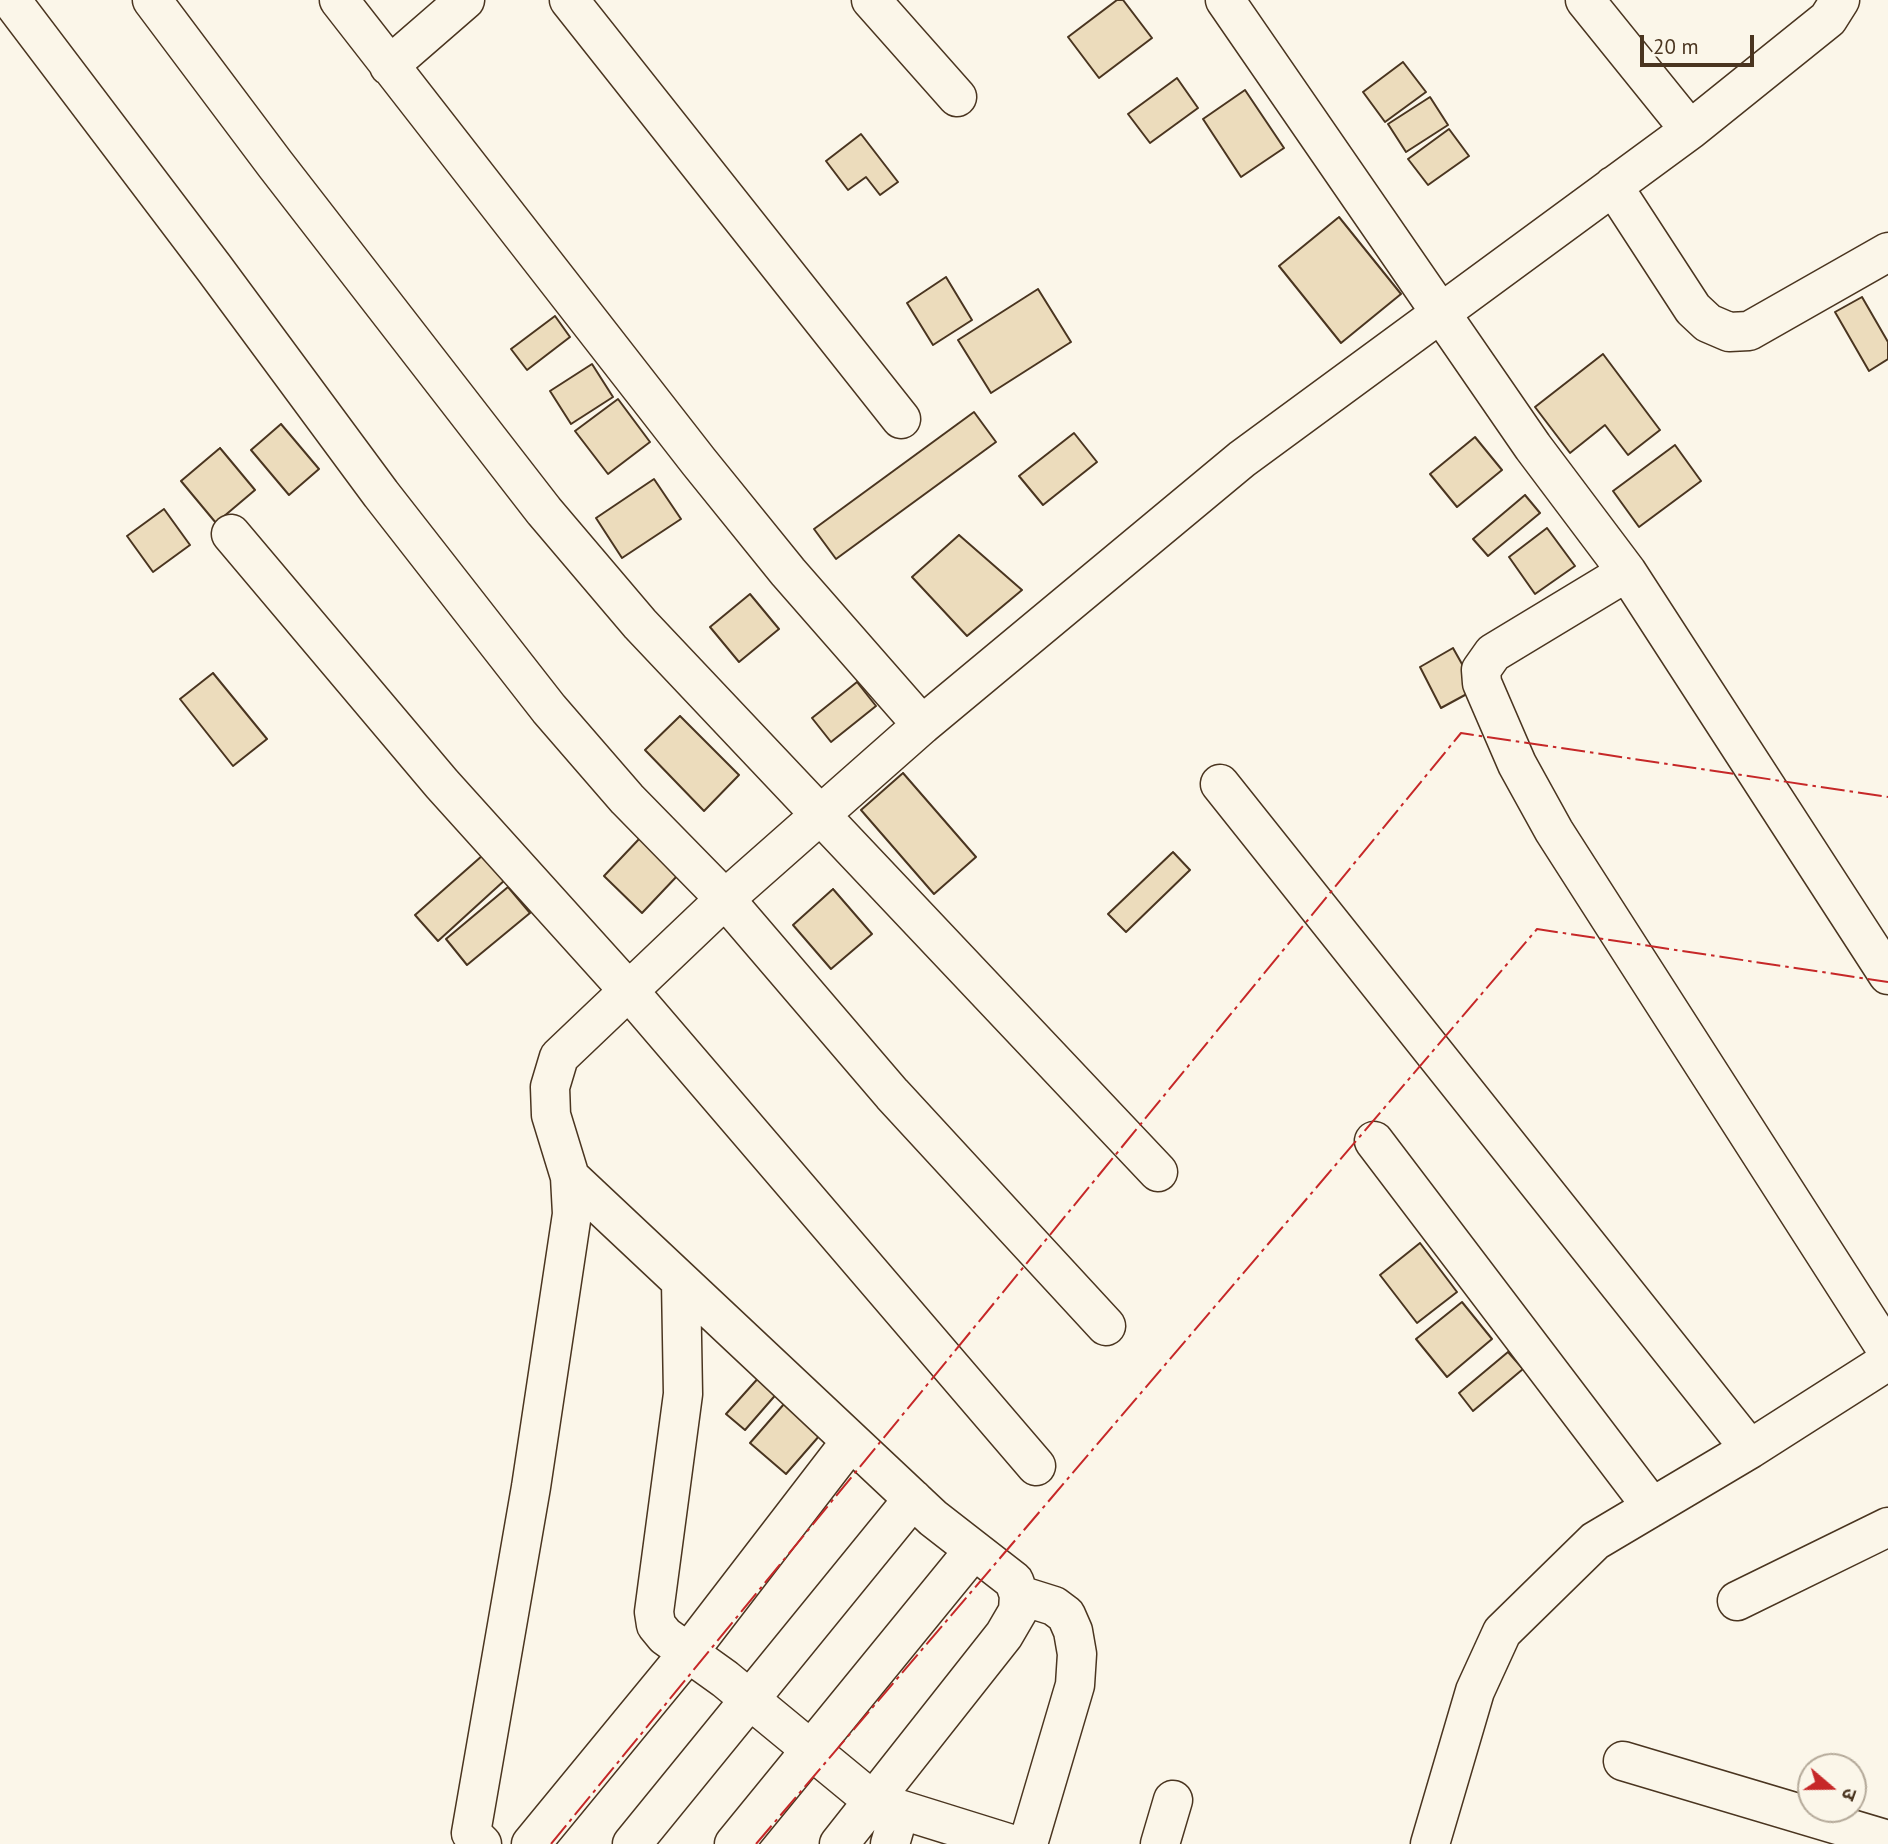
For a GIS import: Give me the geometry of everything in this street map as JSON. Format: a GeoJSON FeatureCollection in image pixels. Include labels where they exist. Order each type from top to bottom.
{"type":"FeatureCollection","features":[{"type":"Feature","properties":{"kind":"street"},"geometry":{"type":"LineString","coordinates":[[11,0],[214,268],[381,495],[501,650],[597,766],[725,899],[892,1094],[1106,1326]]}},
{"type":"Feature","properties":{"kind":"street"},"geometry":{"type":"LineString","coordinates":[[152,0],[275,164],[544,511],[640,624],[1157,1172]]}},
{"type":"Feature","properties":{"kind":"street"},"geometry":{"type":"LineString","coordinates":[[339,0],[707,472],[788,572],[922,725]]}},
{"type":"Feature","properties":{"kind":"street"},"geometry":{"type":"LineString","coordinates":[[389,66],[465,0]]}},
{"type":"Feature","properties":{"kind":"street"},"geometry":{"type":"LineString","coordinates":[[569,0],[901,419]]}},
{"type":"Feature","properties":{"kind":"street"},"geometry":{"type":"LineString","coordinates":[[871,0],[957,97]]}},
{"type":"Feature","properties":{"kind":"street"},"geometry":{"type":"LineString","coordinates":[[1225,0],[1533,447],[1627,572],[1888,975]]}},
{"type":"Feature","properties":{"kind":"street"},"geometry":{"type":"LineString","coordinates":[[1585,0],[1690,130]]}},
{"type":"Feature","properties":{"kind":"street"},"geometry":{"type":"LineString","coordinates":[[482,1844],[471,1833],[535,1460],[572,1214],[570,1177],[551,1115],[550,1087],[559,1057],[725,899],[922,725],[1242,460],[1690,130],[1828,19],[1840,0]]}},
{"type":"Feature","properties":{"kind":"street"},"geometry":{"type":"LineString","coordinates":[[1613,186],[1693,309],[1708,323],[1729,332],[1749,331],[1888,252]]}},
{"type":"Feature","properties":{"kind":"street"},"geometry":{"type":"LineString","coordinates":[[232,534],[442,784],[628,990],[1036,1466]]}},
{"type":"Feature","properties":{"kind":"street"},"geometry":{"type":"LineString","coordinates":[[1627,572],[1493,653],[1481,670],[1482,683],[1517,764],[1554,831],[1888,1352]]}},
{"type":"Feature","properties":{"kind":"street"},"geometry":{"type":"LineString","coordinates":[[1220,784],[1750,1449]]}},
{"type":"Feature","properties":{"kind":"street"},"geometry":{"type":"LineString","coordinates":[[1374,1141],[1652,1507]]}},
{"type":"Feature","properties":{"kind":"street"},"geometry":{"type":"LineString","coordinates":[[570,1177],[913,1499],[1014,1581],[1019,1595],[1018,1611],[888,1818],[839,1844]]}},
{"type":"Feature","properties":{"kind":"street"},"geometry":{"type":"LineString","coordinates":[[681,1282],[683,1394],[654,1612],[656,1625],[665,1636],[749,1698],[888,1818],[1011,1844]]}},
{"type":"Feature","properties":{"kind":"street"},"geometry":{"type":"LineString","coordinates":[[1430,1844],[1475,1691],[1502,1633],[1595,1541],[1750,1449],[1888,1361]]}},
{"type":"Feature","properties":{"kind":"street"},"geometry":{"type":"LineString","coordinates":[[531,1844],[688,1653],[851,1441]]}},
{"type":"Feature","properties":{"kind":"street"},"geometry":{"type":"LineString","coordinates":[[632,1844],[913,1499]]}},
{"type":"Feature","properties":{"kind":"street"},"geometry":{"type":"LineString","coordinates":[[1737,1601],[1888,1527]]}},
{"type":"Feature","properties":{"kind":"street"},"geometry":{"type":"LineString","coordinates":[[734,1844],[974,1550]]}},
{"type":"Feature","properties":{"kind":"street"},"geometry":{"type":"LineString","coordinates":[[1019,1595],[1054,1605],[1066,1615],[1077,1654],[1075,1685],[1028,1844]]}},
{"type":"Feature","properties":{"kind":"street"},"geometry":{"type":"LineString","coordinates":[[1623,1761],[1888,1840]]}},
{"type":"Feature","properties":{"kind":"street"},"geometry":{"type":"LineString","coordinates":[[1160,1844],[1173,1800]]}},
{"type":"Feature","properties":{"kind":"building"},"geometry":{"type":"Polygon","coordinates":[[[1117,0],[1123,0],[1152,38],[1099,78],[1068,37],[1117,0]]]}},
{"type":"Feature","properties":{"kind":"building"},"geometry":{"type":"Polygon","coordinates":[[[1403,62],[1426,92],[1385,122],[1363,92],[1403,62]]]}},
{"type":"Feature","properties":{"kind":"building"},"geometry":{"type":"Polygon","coordinates":[[[1177,78],[1198,108],[1150,143],[1128,114],[1177,78]]]}},
{"type":"Feature","properties":{"kind":"building"},"geometry":{"type":"Polygon","coordinates":[[[1245,90],[1284,148],[1241,177],[1203,119],[1245,90]]]}},
{"type":"Feature","properties":{"kind":"building"},"geometry":{"type":"Polygon","coordinates":[[[1430,97],[1448,125],[1406,152],[1388,124],[1430,97]]]}},
{"type":"Feature","properties":{"kind":"building"},"geometry":{"type":"Polygon","coordinates":[[[1449,129],[1469,156],[1428,185],[1408,159],[1449,129]]]}},
{"type":"Feature","properties":{"kind":"building"},"geometry":{"type":"Polygon","coordinates":[[[861,134],[898,182],[880,195],[866,177],[848,190],[826,161],[861,134]]]}},
{"type":"Feature","properties":{"kind":"building"},"geometry":{"type":"Polygon","coordinates":[[[1339,217],[1401,294],[1341,343],[1279,266],[1339,217]]]}},
{"type":"Feature","properties":{"kind":"building"},"geometry":{"type":"Polygon","coordinates":[[[946,277],[972,320],[933,345],[907,303],[946,277]]]}},
{"type":"Feature","properties":{"kind":"building"},"geometry":{"type":"Polygon","coordinates":[[[1038,289],[1071,342],[991,393],[958,340],[1038,289]]]}},
{"type":"Feature","properties":{"kind":"building"},"geometry":{"type":"Polygon","coordinates":[[[1862,297],[1888,342],[1888,359],[1869,371],[1835,312],[1862,297]]]}},
{"type":"Feature","properties":{"kind":"building"},"geometry":{"type":"Polygon","coordinates":[[[555,316],[570,337],[527,370],[511,349],[555,316]]]}},
{"type":"Feature","properties":{"kind":"building"},"geometry":{"type":"Polygon","coordinates":[[[1603,354],[1660,430],[1628,455],[1605,425],[1570,453],[1535,407],[1603,354]]]}},
{"type":"Feature","properties":{"kind":"building"},"geometry":{"type":"Polygon","coordinates":[[[592,364],[613,397],[571,424],[550,391],[592,364]]]}},
{"type":"Feature","properties":{"kind":"building"},"geometry":{"type":"Polygon","coordinates":[[[618,399],[650,442],[608,474],[575,431],[618,399]]]}},
{"type":"Feature","properties":{"kind":"building"},"geometry":{"type":"Polygon","coordinates":[[[974,412],[996,442],[836,559],[814,529],[974,412]]]}},
{"type":"Feature","properties":{"kind":"building"},"geometry":{"type":"Polygon","coordinates":[[[281,424],[319,469],[289,495],[251,450],[281,424]]]}},
{"type":"Feature","properties":{"kind":"building"},"geometry":{"type":"Polygon","coordinates":[[[1074,433],[1097,462],[1043,505],[1019,476],[1074,433]]]}},
{"type":"Feature","properties":{"kind":"building"},"geometry":{"type":"Polygon","coordinates":[[[1475,437],[1502,470],[1457,507],[1430,474],[1475,437]]]}},
{"type":"Feature","properties":{"kind":"building"},"geometry":{"type":"Polygon","coordinates":[[[1675,445],[1701,481],[1639,527],[1613,491],[1675,445]]]}},
{"type":"Feature","properties":{"kind":"building"},"geometry":{"type":"Polygon","coordinates":[[[220,448],[255,490],[216,523],[181,481],[220,448]]]}},
{"type":"Feature","properties":{"kind":"building"},"geometry":{"type":"Polygon","coordinates":[[[654,479],[681,519],[622,558],[596,518],[654,479]]]}},
{"type":"Feature","properties":{"kind":"building"},"geometry":{"type":"Polygon","coordinates":[[[1525,495],[1540,513],[1488,556],[1473,539],[1525,495]]]}},
{"type":"Feature","properties":{"kind":"building"},"geometry":{"type":"Polygon","coordinates":[[[164,509],[190,545],[153,572],[127,536],[164,509]]]}},
{"type":"Feature","properties":{"kind":"building"},"geometry":{"type":"Polygon","coordinates":[[[1547,528],[1575,566],[1535,594],[1509,557],[1547,528]]]}},
{"type":"Feature","properties":{"kind":"building"},"geometry":{"type":"Polygon","coordinates":[[[959,535],[1022,590],[967,636],[912,577],[959,535]]]}},
{"type":"Feature","properties":{"kind":"building"},"geometry":{"type":"Polygon","coordinates":[[[750,594],[779,629],[739,662],[710,627],[750,594]]]}},
{"type":"Feature","properties":{"kind":"building"},"geometry":{"type":"Polygon","coordinates":[[[1453,648],[1476,689],[1441,708],[1420,667],[1453,648]]]}},
{"type":"Feature","properties":{"kind":"building"},"geometry":{"type":"Polygon","coordinates":[[[213,673],[267,739],[233,766],[180,699],[213,673]]]}},
{"type":"Feature","properties":{"kind":"building"},"geometry":{"type":"Polygon","coordinates":[[[857,682],[876,706],[831,742],[812,718],[857,682]]]}},
{"type":"Feature","properties":{"kind":"building"},"geometry":{"type":"Polygon","coordinates":[[[680,716],[739,775],[704,811],[645,750],[680,716]]]}},
{"type":"Feature","properties":{"kind":"building"},"geometry":{"type":"Polygon","coordinates":[[[903,773],[976,857],[934,894],[861,810],[903,773]]]}},
{"type":"Feature","properties":{"kind":"building"},"geometry":{"type":"Polygon","coordinates":[[[640,838],[678,875],[642,913],[604,876],[640,838]]]}},
{"type":"Feature","properties":{"kind":"building"},"geometry":{"type":"Polygon","coordinates":[[[1173,852],[1190,870],[1126,932],[1108,914],[1173,852]]]}},
{"type":"Feature","properties":{"kind":"building"},"geometry":{"type":"Polygon","coordinates":[[[483,855],[506,879],[438,941],[415,915],[483,855]]]}},
{"type":"Feature","properties":{"kind":"building"},"geometry":{"type":"Polygon","coordinates":[[[508,887],[530,913],[467,965],[446,939],[508,887]]]}},
{"type":"Feature","properties":{"kind":"building"},"geometry":{"type":"Polygon","coordinates":[[[833,889],[872,934],[831,969],[793,925],[833,889]]]}},
{"type":"Feature","properties":{"kind":"building"},"geometry":{"type":"Polygon","coordinates":[[[1420,1243],[1457,1292],[1417,1323],[1380,1275],[1420,1243]]]}},
{"type":"Feature","properties":{"kind":"building"},"geometry":{"type":"Polygon","coordinates":[[[1462,1302],[1492,1339],[1447,1377],[1416,1339],[1462,1302]]]}},
{"type":"Feature","properties":{"kind":"building"},"geometry":{"type":"Polygon","coordinates":[[[1508,1352],[1523,1369],[1473,1411],[1459,1393],[1508,1352]]]}},
{"type":"Feature","properties":{"kind":"building"},"geometry":{"type":"Polygon","coordinates":[[[761,1375],[779,1391],[745,1430],[726,1414],[761,1375]]]}},
{"type":"Feature","properties":{"kind":"building"},"geometry":{"type":"Polygon","coordinates":[[[784,1404],[820,1435],[786,1474],[750,1443],[784,1404]]]}},
{"type":"Feature","properties":{"kind":"power"},"geometry":{"type":"LineString","coordinates":[[551,1844],[1461,733],[1888,797]]}},
{"type":"Feature","properties":{"kind":"power"},"geometry":{"type":"LineString","coordinates":[[756,1844],[1537,929],[1888,982]]}}]}
